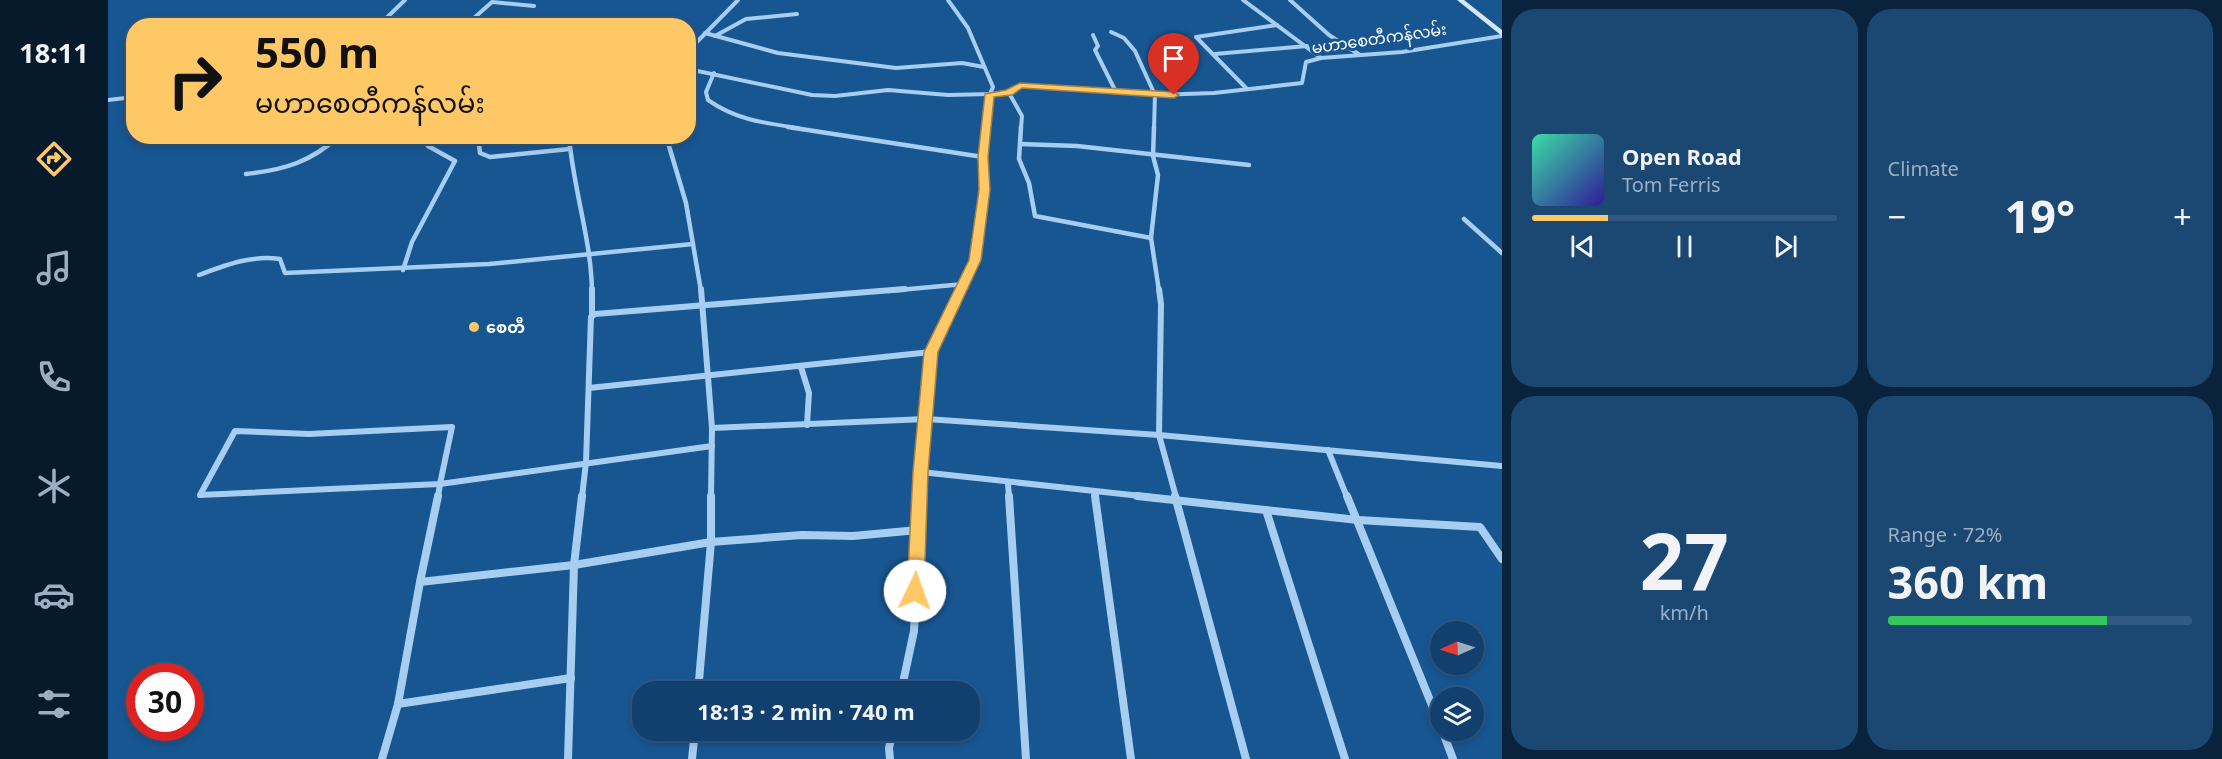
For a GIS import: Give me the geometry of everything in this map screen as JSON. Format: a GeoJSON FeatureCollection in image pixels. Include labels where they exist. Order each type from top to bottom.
{"type":"FeatureCollection","features":[{"type":"Feature","properties":{"kind":"street"},"geometry":{"type":"LineString","coordinates":[[386,18],[405,0]]}},
{"type":"Feature","properties":{"kind":"street"},"geometry":{"type":"LineString","coordinates":[[696,43],[738,0]]}},
{"type":"Feature","properties":{"kind":"street"},"geometry":{"type":"LineString","coordinates":[[903,681],[914,632],[921,472],[931,352],[975,260],[985,190],[983,157],[990,94],[993,87],[963,17],[948,0]]}},
{"type":"Feature","properties":{"kind":"street"},"geometry":{"type":"LineString","coordinates":[[1243,0],[1321,58]]}},
{"type":"Feature","properties":{"kind":"street"},"geometry":{"type":"LineString","coordinates":[[1290,0],[1329,35],[1360,55]]}},
{"type":"Feature","properties":{"kind":"street"},"geometry":{"type":"LineString","coordinates":[[1460,0],[1502,35]]}},
{"type":"Feature","properties":{"kind":"street"},"geometry":{"type":"LineString","coordinates":[[474,18],[492,2],[534,6]]}},
{"type":"Feature","properties":{"kind":"street"},"geometry":{"type":"LineString","coordinates":[[715,36],[747,19],[797,14]]}},
{"type":"Feature","properties":{"kind":"street"},"geometry":{"type":"LineString","coordinates":[[1247,89],[1196,37],[1276,25]]}},
{"type":"Feature","properties":{"kind":"street"},"geometry":{"type":"LineString","coordinates":[[1111,32],[1124,39],[1135,51],[1155,95],[1152,156],[1158,175],[1150,238],[1161,304],[1159,435],[1246,759]]}},
{"type":"Feature","properties":{"kind":"street"},"geometry":{"type":"LineString","coordinates":[[705,33],[778,53],[896,68],[962,63],[984,67]]}},
{"type":"Feature","properties":{"kind":"street"},"geometry":{"type":"LineString","coordinates":[[1093,34],[1098,46],[1095,51],[1116,92]]}},
{"type":"Feature","properties":{"kind":"street","name":"မဟာစေတီကန်လမ်း"},"geometry":{"type":"LineString","coordinates":[[696,70],[812,94],[835,96],[888,90],[948,95],[1009,93],[1020,85],[1155,95],[1214,93],[1302,83],[1306,62],[1321,58],[1402,52],[1502,35]]}},
{"type":"Feature","properties":{"kind":"street"},"geometry":{"type":"LineString","coordinates":[[1215,54],[1307,46]]}},
{"type":"Feature","properties":{"kind":"street"},"geometry":{"type":"LineString","coordinates":[[714,73],[706,93],[708,100],[725,112],[750,121],[983,157]]}},
{"type":"Feature","properties":{"kind":"street"},"geometry":{"type":"LineString","coordinates":[[1009,93],[1022,116],[1019,159],[1029,183],[1035,216],[1150,238]]}},
{"type":"Feature","properties":{"kind":"street"},"geometry":{"type":"LineString","coordinates":[[108,100],[126,98]]}},
{"type":"Feature","properties":{"kind":"street"},"geometry":{"type":"LineString","coordinates":[[246,174],[295,166],[313,160],[330,144]]}},
{"type":"Feature","properties":{"kind":"street"},"geometry":{"type":"LineString","coordinates":[[403,270],[412,242],[455,161],[428,146],[433,144]]}},
{"type":"Feature","properties":{"kind":"street"},"geometry":{"type":"LineString","coordinates":[[479,144],[480,153],[490,157],[569,149]]}},
{"type":"Feature","properties":{"kind":"street"},"geometry":{"type":"LineString","coordinates":[[568,759],[574,565],[586,462],[592,315],[591,256],[569,144]]}},
{"type":"Feature","properties":{"kind":"street"},"geometry":{"type":"LineString","coordinates":[[668,144],[686,203],[704,308],[712,428],[711,542],[699,681]]}},
{"type":"Feature","properties":{"kind":"street"},"geometry":{"type":"LineString","coordinates":[[1020,144],[1077,146],[1249,165]]}},
{"type":"Feature","properties":{"kind":"street"},"geometry":{"type":"LineString","coordinates":[[1464,219],[1502,254]]}},
{"type":"Feature","properties":{"kind":"street"},"geometry":{"type":"LineString","coordinates":[[199,275],[241,260],[268,256],[280,259],[285,273],[403,270],[591,256],[693,244]]}},
{"type":"Feature","properties":{"kind":"street"},"geometry":{"type":"LineString","coordinates":[[592,315],[704,308],[964,284]]}},
{"type":"Feature","properties":{"kind":"street"},"geometry":{"type":"LineString","coordinates":[[590,388],[707,373],[801,367],[931,352]]}},
{"type":"Feature","properties":{"kind":"street"},"geometry":{"type":"LineString","coordinates":[[801,367],[809,393],[807,425]]}},
{"type":"Feature","properties":{"kind":"street"},"geometry":{"type":"LineString","coordinates":[[712,428],[926,419],[1159,435],[1502,466]]}},
{"type":"Feature","properties":{"kind":"street"},"geometry":{"type":"LineString","coordinates":[[382,759],[398,704],[420,582],[442,484],[452,427],[309,434],[235,431],[200,495],[442,484],[712,446]]}},
{"type":"Feature","properties":{"kind":"street"},"geometry":{"type":"LineString","coordinates":[[1328,450],[1430,700]]}},
{"type":"Feature","properties":{"kind":"street"},"geometry":{"type":"LineString","coordinates":[[921,472],[1008,484],[1358,520],[1480,528],[1502,559]]}},
{"type":"Feature","properties":{"kind":"street"},"geometry":{"type":"LineString","coordinates":[[1008,484],[1026,759]]}},
{"type":"Feature","properties":{"kind":"street"},"geometry":{"type":"LineString","coordinates":[[1095,492],[1131,759]]}},
{"type":"Feature","properties":{"kind":"street"},"geometry":{"type":"LineString","coordinates":[[1266,510],[1345,759]]}},
{"type":"Feature","properties":{"kind":"street"},"geometry":{"type":"LineString","coordinates":[[420,582],[574,565],[711,542],[802,536],[853,536],[918,530]]}},
{"type":"Feature","properties":{"kind":"street"},"geometry":{"type":"LineString","coordinates":[[398,704],[571,678]]}},
{"type":"Feature","properties":{"kind":"street"},"geometry":{"type":"LineString","coordinates":[[692,759],[694,741]]}},
{"type":"Feature","properties":{"kind":"street"},"geometry":{"type":"LineString","coordinates":[[890,741],[890,759]]}},
{"type":"Feature","properties":{"kind":"street"},"geometry":{"type":"LineString","coordinates":[[1447,741],[1454,759]]}},
{"type":"Feature","properties":{"kind":"place","name":"စေတီ"},"geometry":{"type":"Point","coordinates":[474,327]}},
{"type":"Feature","properties":{"kind":"route"},"geometry":{"type":"LineString","coordinates":[[915,591],[921,472],[931,352],[975,260],[985,190],[983,157],[990,94],[1009,93],[1020,85],[1174,95]]}}]}
